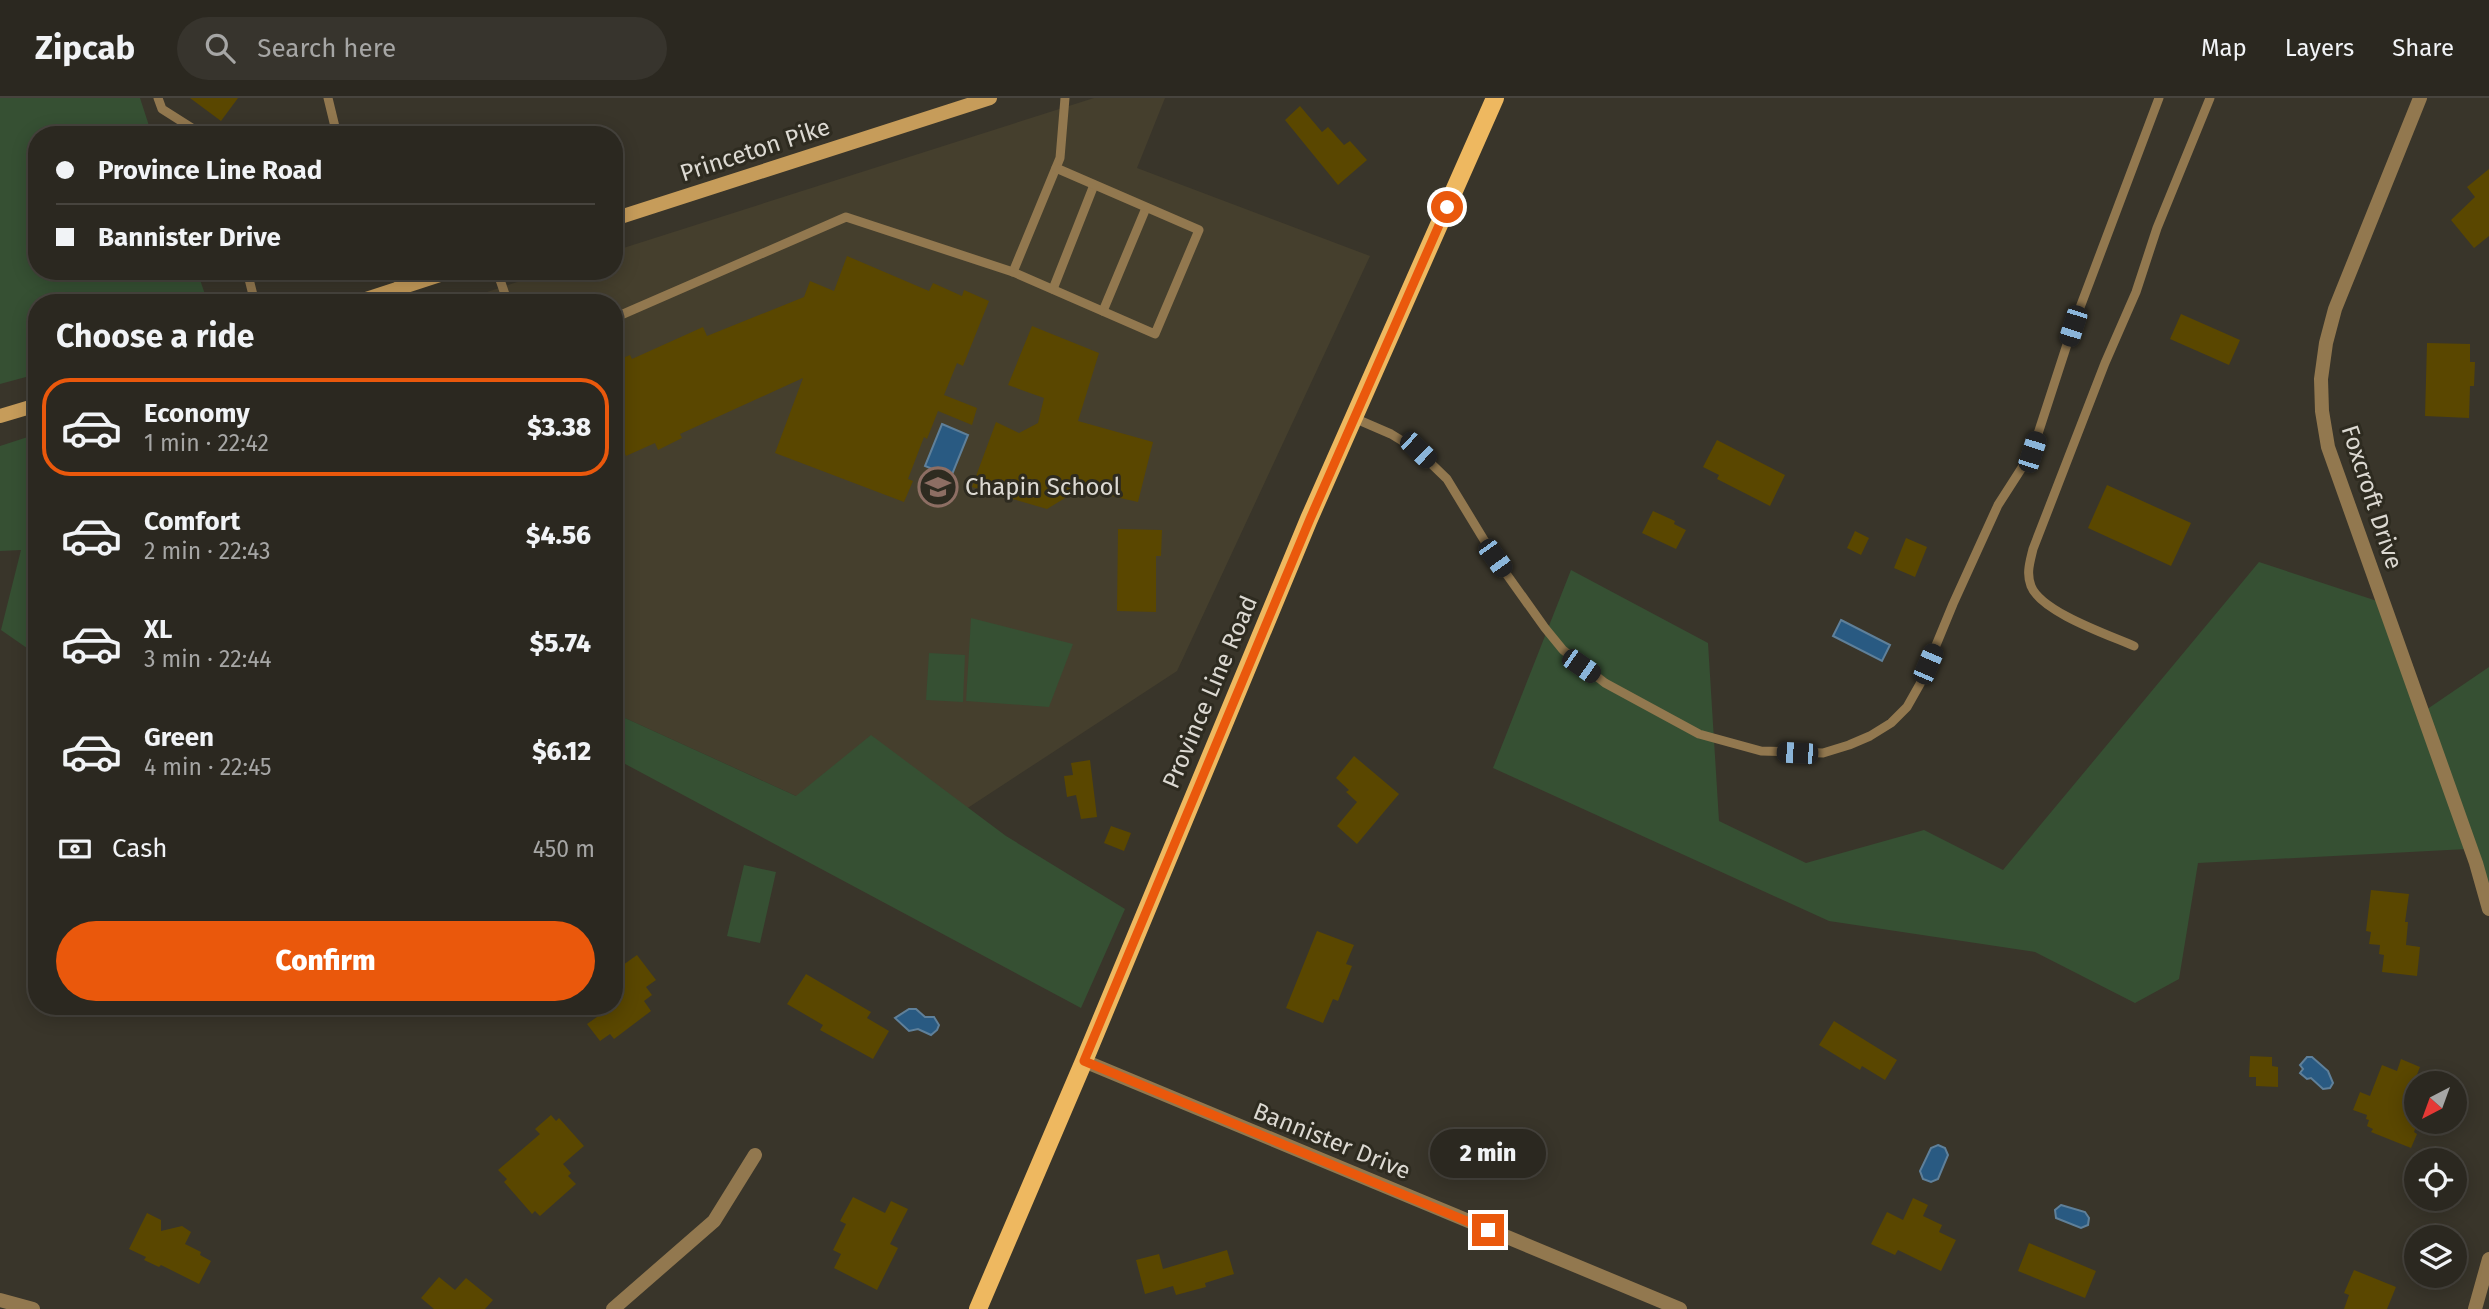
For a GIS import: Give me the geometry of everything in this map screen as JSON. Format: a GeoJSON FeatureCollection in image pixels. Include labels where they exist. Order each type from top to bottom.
{"type":"FeatureCollection","features":[{"type":"Feature","properties":{"kind":"main road","name":"Princeton Pike"},"geometry":{"type":"LineString","coordinates":[[623,216],[990,98]]}},
{"type":"Feature","properties":{"kind":"main road","name":"Province Line Road"},"geometry":{"type":"LineString","coordinates":[[978,1309],[1256,647],[1495,98]]}},
{"type":"Feature","properties":{"kind":"main road"},"geometry":{"type":"LineString","coordinates":[[382,294],[424,280]]}},
{"type":"Feature","properties":{"kind":"main road"},"geometry":{"type":"LineString","coordinates":[[0,416],[28,408]]}},
{"type":"Feature","properties":{"kind":"street","name":"Foxcroft Drive"},"geometry":{"type":"LineString","coordinates":[[2420,98],[2335,309],[2324,353],[2321,379],[2322,411],[2328,447],[2476,863],[2489,909]]}},
{"type":"Feature","properties":{"kind":"street","name":"Bannister Drive"},"geometry":{"type":"LineString","coordinates":[[1084,1061],[1651,1304],[1680,1309]]}},
{"type":"Feature","properties":{"kind":"street"},"geometry":{"type":"LineString","coordinates":[[613,1309],[714,1221],[755,1155]]}},
{"type":"Feature","properties":{"kind":"street"},"geometry":{"type":"LineString","coordinates":[[2475,1309],[2484,1295],[2489,1259]]}},
{"type":"Feature","properties":{"kind":"street"},"geometry":{"type":"LineString","coordinates":[[0,1300],[33,1309]]}},
{"type":"Feature","properties":{"kind":"lane"},"geometry":{"type":"LineString","coordinates":[[158,98],[162,109],[189,126]]}},
{"type":"Feature","properties":{"kind":"lane"},"geometry":{"type":"LineString","coordinates":[[328,98],[335,126]]}},
{"type":"Feature","properties":{"kind":"lane"},"geometry":{"type":"LineString","coordinates":[[1013,272],[1060,158],[1065,98]]}},
{"type":"Feature","properties":{"kind":"lane"},"geometry":{"type":"LineString","coordinates":[[1354,418],[1391,434],[1418,450],[1447,479],[1495,558],[1545,628],[1563,650],[1605,683],[1699,734],[1761,751],[1823,753],[1849,745],[1891,723],[1907,706],[1920,684],[1998,505],[2032,452],[2073,326],[2159,98]]}},
{"type":"Feature","properties":{"kind":"lane"},"geometry":{"type":"LineString","coordinates":[[2134,646],[2060,614],[2041,600],[2031,587],[2028,569],[2105,363],[2136,292],[2157,228],[2210,98]]}},
{"type":"Feature","properties":{"kind":"lane"},"geometry":{"type":"LineString","coordinates":[[623,314],[846,217],[1013,272],[1155,334],[1199,230],[1056,168]]}},
{"type":"Feature","properties":{"kind":"lane"},"geometry":{"type":"LineString","coordinates":[[1053,289],[1094,185]]}},
{"type":"Feature","properties":{"kind":"lane"},"geometry":{"type":"LineString","coordinates":[[1103,311],[1146,208]]}},
{"type":"Feature","properties":{"kind":"lane"},"geometry":{"type":"LineString","coordinates":[[398,280],[400,288]]}},
{"type":"Feature","properties":{"kind":"shaded area","name":"Chapin School"},"geometry":{"type":"Polygon","coordinates":[[[1094,98],[1165,98],[1137,168],[1370,256],[1177,671],[908,847],[623,717],[623,294],[481,294],[523,280],[623,280],[623,248],[1094,98]]]}},
{"type":"Feature","properties":{"kind":"green space"},"geometry":{"type":"Polygon","coordinates":[[[0,98],[140,98],[149,126],[28,126],[28,280],[200,280],[205,294],[28,294],[28,376],[0,384],[0,98]]]}},
{"type":"Feature","properties":{"kind":"green space"},"geometry":{"type":"Polygon","coordinates":[[[28,437],[28,649],[1,630],[21,550],[0,551],[0,446],[28,437]]]}},
{"type":"Feature","properties":{"kind":"green space"},"geometry":{"type":"Polygon","coordinates":[[[2259,562],[2377,601],[2420,714],[2489,667],[2489,903],[2467,849],[2198,863],[2179,979],[2135,1003],[2035,952],[1829,921],[1493,768],[1571,570],[1708,643],[1719,821],[1806,863],[1924,830],[2003,870],[2259,562]]]}},
{"type":"Feature","properties":{"kind":"green space"},"geometry":{"type":"Polygon","coordinates":[[[971,618],[1073,644],[1049,707],[966,701],[971,618]]]}},
{"type":"Feature","properties":{"kind":"green space"},"geometry":{"type":"Polygon","coordinates":[[[929,653],[965,655],[963,702],[926,700],[929,653]]]}},
{"type":"Feature","properties":{"kind":"green space"},"geometry":{"type":"Polygon","coordinates":[[[623,717],[796,796],[871,735],[1006,836],[1125,909],[1081,1008],[623,763],[623,717]]]}},
{"type":"Feature","properties":{"kind":"green space"},"geometry":{"type":"Polygon","coordinates":[[[744,865],[776,872],[760,943],[727,936],[744,865]]]}},
{"type":"Feature","properties":{"kind":"water"},"geometry":{"type":"Polygon","coordinates":[[[942,424],[968,435],[951,477],[925,466],[942,424]]]}},
{"type":"Feature","properties":{"kind":"water"},"geometry":{"type":"Polygon","coordinates":[[[1841,620],[1890,645],[1882,661],[1833,636],[1841,620]]]}},
{"type":"Feature","properties":{"kind":"water"},"geometry":{"type":"Polygon","coordinates":[[[909,1009],[916,1009],[925,1017],[934,1017],[939,1025],[937,1030],[931,1035],[918,1029],[909,1031],[895,1018],[909,1009]]]}},
{"type":"Feature","properties":{"kind":"water"},"geometry":{"type":"Polygon","coordinates":[[[2307,1057],[2312,1057],[2328,1071],[2333,1083],[2330,1088],[2323,1089],[2311,1078],[2307,1079],[2300,1073],[2303,1069],[2300,1065],[2307,1057]]]}},
{"type":"Feature","properties":{"kind":"water"},"geometry":{"type":"Polygon","coordinates":[[[1938,1145],[1945,1148],[1948,1155],[1938,1179],[1931,1182],[1923,1179],[1920,1171],[1931,1148],[1938,1145]]]}},
{"type":"Feature","properties":{"kind":"water"},"geometry":{"type":"Polygon","coordinates":[[[2061,1205],[2085,1212],[2089,1218],[2088,1225],[2081,1228],[2056,1218],[2055,1210],[2061,1205]]]}},
{"type":"Feature","properties":{"kind":"building"},"geometry":{"type":"Polygon","coordinates":[[[190,98],[238,98],[221,121],[190,98]]]}},
{"type":"Feature","properties":{"kind":"building"},"geometry":{"type":"Polygon","coordinates":[[[1300,106],[1322,132],[1328,127],[1344,145],[1350,141],[1367,160],[1338,185],[1285,120],[1300,106]]]}},
{"type":"Feature","properties":{"kind":"building"},"geometry":{"type":"Polygon","coordinates":[[[2489,169],[2489,236],[2474,248],[2451,220],[2475,197],[2467,187],[2489,169]]]}},
{"type":"Feature","properties":{"kind":"building"},"geometry":{"type":"Polygon","coordinates":[[[847,256],[929,291],[933,283],[962,296],[964,290],[989,301],[963,366],[957,363],[944,395],[977,408],[972,425],[938,411],[927,439],[924,437],[908,479],[913,481],[904,502],[775,453],[803,378],[680,434],[682,438],[658,450],[655,443],[626,456],[623,450],[623,358],[630,355],[632,359],[703,327],[707,336],[804,297],[810,281],[834,291],[847,256]]]}},
{"type":"Feature","properties":{"kind":"building"},"geometry":{"type":"Polygon","coordinates":[[[2181,314],[2240,340],[2229,365],[2170,339],[2181,314]]]}},
{"type":"Feature","properties":{"kind":"building"},"geometry":{"type":"Polygon","coordinates":[[[1032,326],[1099,353],[1078,421],[1153,442],[1138,502],[1080,489],[1047,509],[972,487],[996,422],[1019,433],[1038,423],[1044,398],[1008,385],[1032,326]]]}},
{"type":"Feature","properties":{"kind":"building"},"geometry":{"type":"Polygon","coordinates":[[[2427,343],[2470,344],[2470,362],[2475,362],[2474,386],[2470,386],[2469,418],[2425,416],[2427,343]]]}},
{"type":"Feature","properties":{"kind":"building"},"geometry":{"type":"Polygon","coordinates":[[[1717,440],[1785,475],[1770,506],[1717,479],[1719,475],[1703,467],[1717,440]]]}},
{"type":"Feature","properties":{"kind":"building"},"geometry":{"type":"Polygon","coordinates":[[[2107,485],[2191,523],[2171,566],[2088,528],[2107,485]]]}},
{"type":"Feature","properties":{"kind":"building"},"geometry":{"type":"Polygon","coordinates":[[[1653,511],[1675,521],[1674,524],[1686,530],[1676,549],[1642,533],[1653,511]]]}},
{"type":"Feature","properties":{"kind":"building"},"geometry":{"type":"Polygon","coordinates":[[[1118,529],[1162,530],[1161,556],[1156,556],[1156,612],[1117,611],[1118,529]]]}},
{"type":"Feature","properties":{"kind":"building"},"geometry":{"type":"Polygon","coordinates":[[[1855,531],[1869,538],[1861,555],[1847,548],[1855,531]]]}},
{"type":"Feature","properties":{"kind":"building"},"geometry":{"type":"Polygon","coordinates":[[[1906,538],[1927,547],[1915,577],[1894,568],[1906,538]]]}},
{"type":"Feature","properties":{"kind":"building"},"geometry":{"type":"Polygon","coordinates":[[[1354,756],[1399,794],[1357,844],[1337,826],[1357,802],[1336,778],[1354,756]]]}},
{"type":"Feature","properties":{"kind":"building"},"geometry":{"type":"Polygon","coordinates":[[[1090,760],[1097,817],[1081,819],[1076,795],[1067,797],[1064,776],[1073,775],[1071,763],[1090,760]]]}},
{"type":"Feature","properties":{"kind":"building"},"geometry":{"type":"Polygon","coordinates":[[[1111,826],[1131,833],[1124,851],[1104,843],[1111,826]]]}},
{"type":"Feature","properties":{"kind":"building"},"geometry":{"type":"Polygon","coordinates":[[[2371,890],[2409,894],[2405,922],[2408,922],[2406,945],[2420,947],[2417,976],[2382,972],[2384,955],[2379,954],[2380,945],[2369,944],[2371,932],[2366,931],[2371,890]]]}},
{"type":"Feature","properties":{"kind":"building"},"geometry":{"type":"Polygon","coordinates":[[[1317,931],[1354,945],[1346,964],[1352,966],[1338,1001],[1333,999],[1323,1023],[1286,1008],[1317,931]]]}},
{"type":"Feature","properties":{"kind":"building"},"geometry":{"type":"Polygon","coordinates":[[[637,955],[656,980],[646,987],[652,995],[644,1001],[651,1011],[614,1039],[610,1034],[600,1041],[587,1024],[597,1017],[596,1015],[623,1015],[623,965],[637,955]]]}},
{"type":"Feature","properties":{"kind":"building"},"geometry":{"type":"Polygon","coordinates":[[[806,974],[871,1012],[867,1018],[889,1031],[873,1059],[820,1030],[823,1025],[787,1004],[806,974]]]}},
{"type":"Feature","properties":{"kind":"building"},"geometry":{"type":"Polygon","coordinates":[[[1834,1021],[1897,1060],[1885,1080],[1862,1066],[1860,1070],[1819,1045],[1834,1021]]]}},
{"type":"Feature","properties":{"kind":"building"},"geometry":{"type":"Polygon","coordinates":[[[2250,1056],[2272,1057],[2272,1066],[2278,1067],[2278,1087],[2256,1086],[2256,1077],[2249,1077],[2250,1056]]]}},
{"type":"Feature","properties":{"kind":"building"},"geometry":{"type":"Polygon","coordinates":[[[2401,1059],[2420,1067],[2418,1071],[2404,1071],[2404,1134],[2417,1134],[2411,1148],[2371,1132],[2373,1129],[2367,1126],[2367,1115],[2353,1110],[2360,1092],[2370,1096],[2382,1065],[2397,1071],[2401,1059]]]}},
{"type":"Feature","properties":{"kind":"building"},"geometry":{"type":"Polygon","coordinates":[[[551,1115],[556,1121],[559,1118],[584,1146],[563,1164],[571,1173],[568,1176],[576,1184],[540,1216],[535,1211],[532,1214],[504,1182],[507,1179],[498,1170],[540,1134],[535,1129],[551,1115]]]}},
{"type":"Feature","properties":{"kind":"building"},"geometry":{"type":"Polygon","coordinates":[[[853,1197],[885,1213],[891,1201],[908,1209],[890,1244],[898,1248],[877,1290],[834,1268],[841,1254],[833,1250],[846,1224],[840,1221],[853,1197]]]}},
{"type":"Feature","properties":{"kind":"building"},"geometry":{"type":"Polygon","coordinates":[[[1913,1198],[1928,1205],[1923,1216],[1942,1225],[1939,1232],[1956,1240],[1941,1271],[1898,1250],[1895,1255],[1871,1244],[1887,1212],[1903,1220],[1913,1198]]]}},
{"type":"Feature","properties":{"kind":"building"},"geometry":{"type":"Polygon","coordinates":[[[147,1213],[161,1220],[161,1231],[182,1226],[191,1232],[185,1244],[211,1261],[199,1284],[161,1265],[159,1267],[144,1260],[146,1257],[129,1249],[147,1213]]]}},
{"type":"Feature","properties":{"kind":"building"},"geometry":{"type":"Polygon","coordinates":[[[2029,1243],[2096,1271],[2085,1298],[2018,1271],[2029,1243]]]}},
{"type":"Feature","properties":{"kind":"building"},"geometry":{"type":"Polygon","coordinates":[[[1227,1250],[1234,1274],[1205,1283],[1206,1287],[1176,1295],[1173,1286],[1145,1294],[1136,1260],[1159,1254],[1163,1269],[1227,1250]]]}},
{"type":"Feature","properties":{"kind":"building"},"geometry":{"type":"Polygon","coordinates":[[[2354,1270],[2396,1287],[2387,1309],[2344,1309],[2349,1295],[2344,1293],[2354,1270]]]}},
{"type":"Feature","properties":{"kind":"building"},"geometry":{"type":"Polygon","coordinates":[[[439,1277],[455,1290],[466,1278],[493,1300],[485,1309],[434,1309],[421,1298],[439,1277]]]}},
{"type":"Feature","properties":{"kind":"place","name":"Chapin School"},"geometry":{"type":"Point","coordinates":[938,487]}},
{"type":"Feature","properties":{"kind":"route"},"geometry":{"type":"LineString","coordinates":[[1447,207],[1310,519],[1084,1061],[1488,1230]]}}]}
